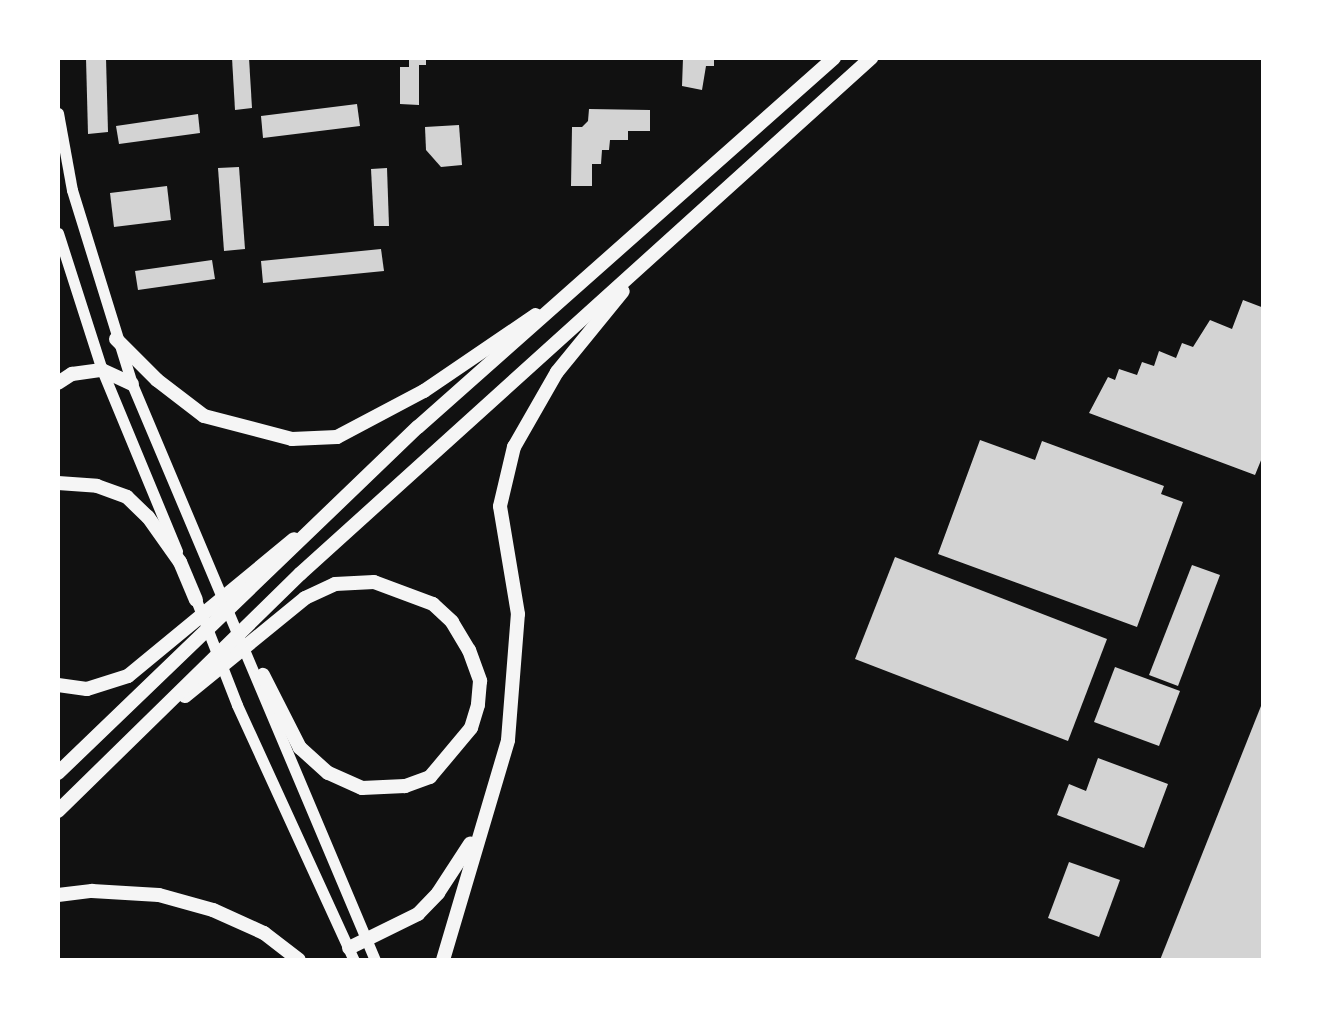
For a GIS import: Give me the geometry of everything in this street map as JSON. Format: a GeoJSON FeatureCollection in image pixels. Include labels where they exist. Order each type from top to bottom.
{"type":"FeatureCollection","features":[{"type":"Feature","properties":{"kind":"highway"},"geometry":{"type":"LineString","coordinates":[[58,685],[88,689],[128,676],[345,498],[834,58]]}},
{"type":"Feature","properties":{"kind":"highway"},"geometry":{"type":"LineString","coordinates":[[58,811],[300,574],[870,58]]}},
{"type":"Feature","properties":{"kind":"highway"},"geometry":{"type":"LineString","coordinates":[[443,960],[508,740],[518,614],[500,506],[514,446],[557,372],[649,260]]}},
{"type":"Feature","properties":{"kind":"highway"},"geometry":{"type":"LineString","coordinates":[[116,338],[157,380],[204,416],[292,438],[337,437],[424,391],[574,290]]}},
{"type":"Feature","properties":{"kind":"highway"},"geometry":{"type":"LineString","coordinates":[[58,384],[72,374],[102,370],[132,384]]}},
{"type":"Feature","properties":{"kind":"highway"},"geometry":{"type":"LineString","coordinates":[[58,483],[97,486],[127,498],[148,517],[180,562],[196,600]]}},
{"type":"Feature","properties":{"kind":"highway"},"geometry":{"type":"LineString","coordinates":[[58,773],[345,498]]}},
{"type":"Feature","properties":{"kind":"highway"},"geometry":{"type":"LineString","coordinates":[[134,737],[305,598],[336,584],[374,582],[432,604],[452,622],[469,650],[480,680],[471,728],[430,777],[405,786],[362,788],[328,774],[300,748],[260,678]]}},
{"type":"Feature","properties":{"kind":"highway"},"geometry":{"type":"LineString","coordinates":[[351,954],[366,938],[418,914],[438,894],[483,822]]}},
{"type":"Feature","properties":{"kind":"highway"},"geometry":{"type":"LineString","coordinates":[[58,895],[92,891],[159,895],[213,910],[264,933],[299,960]]}},
{"type":"Feature","properties":{"kind":"main road"},"geometry":{"type":"LineString","coordinates":[[58,112],[72,190],[132,384],[215,584],[225,590],[375,960]]}},
{"type":"Feature","properties":{"kind":"main road"},"geometry":{"type":"LineString","coordinates":[[58,232],[102,370],[237,705],[351,954]]}},
{"type":"Feature","properties":{"kind":"building"},"geometry":{"type":"Polygon","coordinates":[[[86,58],[106,58],[108,132],[88,134],[86,58]]]}},
{"type":"Feature","properties":{"kind":"building"},"geometry":{"type":"Polygon","coordinates":[[[232,58],[249,58],[252,108],[235,110],[232,58]]]}},
{"type":"Feature","properties":{"kind":"building"},"geometry":{"type":"Polygon","coordinates":[[[409,58],[426,58],[426,65],[419,65],[419,105],[400,104],[400,67],[409,67],[409,58]]]}},
{"type":"Feature","properties":{"kind":"building"},"geometry":{"type":"Polygon","coordinates":[[[683,58],[714,58],[714,66],[706,66],[702,90],[682,86],[683,58]]]}},
{"type":"Feature","properties":{"kind":"building"},"geometry":{"type":"Polygon","coordinates":[[[357,104],[360,126],[263,138],[261,116],[357,104]]]}},
{"type":"Feature","properties":{"kind":"building"},"geometry":{"type":"Polygon","coordinates":[[[589,109],[650,110],[650,131],[628,131],[628,140],[610,140],[609,150],[602,150],[601,164],[592,164],[592,186],[571,186],[572,127],[582,127],[588,121],[589,109]]]}},
{"type":"Feature","properties":{"kind":"building"},"geometry":{"type":"Polygon","coordinates":[[[198,114],[200,133],[119,144],[116,126],[198,114]]]}},
{"type":"Feature","properties":{"kind":"building"},"geometry":{"type":"Polygon","coordinates":[[[459,125],[462,165],[441,167],[426,150],[425,127],[459,125]]]}},
{"type":"Feature","properties":{"kind":"building"},"geometry":{"type":"Polygon","coordinates":[[[239,167],[245,249],[224,251],[218,168],[239,167]]]}},
{"type":"Feature","properties":{"kind":"building"},"geometry":{"type":"Polygon","coordinates":[[[387,168],[389,226],[374,226],[371,169],[387,168]]]}},
{"type":"Feature","properties":{"kind":"building"},"geometry":{"type":"Polygon","coordinates":[[[167,186],[171,220],[114,227],[110,193],[167,186]]]}},
{"type":"Feature","properties":{"kind":"building"},"geometry":{"type":"Polygon","coordinates":[[[381,249],[384,271],[263,283],[261,261],[381,249]]]}},
{"type":"Feature","properties":{"kind":"building"},"geometry":{"type":"Polygon","coordinates":[[[212,260],[215,279],[138,290],[135,271],[212,260]]]}},
{"type":"Feature","properties":{"kind":"building"},"geometry":{"type":"Polygon","coordinates":[[[1243,300],[1264,308],[1264,453],[1255,475],[1089,413],[1108,377],[1115,380],[1119,369],[1137,375],[1142,362],[1154,366],[1159,351],[1176,358],[1182,343],[1193,347],[1210,320],[1232,329],[1243,300]]]}},
{"type":"Feature","properties":{"kind":"building"},"geometry":{"type":"Polygon","coordinates":[[[980,440],[1035,460],[1042,441],[1164,486],[1161,494],[1183,502],[1137,627],[938,554],[980,440]]]}},
{"type":"Feature","properties":{"kind":"building"},"geometry":{"type":"Polygon","coordinates":[[[895,557],[1107,639],[1068,741],[855,659],[895,557]]]}},
{"type":"Feature","properties":{"kind":"building"},"geometry":{"type":"Polygon","coordinates":[[[1192,565],[1220,575],[1178,686],[1149,675],[1192,565]]]}},
{"type":"Feature","properties":{"kind":"building"},"geometry":{"type":"Polygon","coordinates":[[[1115,667],[1180,691],[1159,746],[1094,722],[1115,667]]]}},
{"type":"Feature","properties":{"kind":"building"},"geometry":{"type":"Polygon","coordinates":[[[1263,701],[1264,960],[1160,960],[1263,701]]]}},
{"type":"Feature","properties":{"kind":"building"},"geometry":{"type":"Polygon","coordinates":[[[1098,758],[1168,784],[1144,848],[1057,815],[1069,784],[1086,791],[1098,758]]]}},
{"type":"Feature","properties":{"kind":"building"},"geometry":{"type":"Polygon","coordinates":[[[1069,862],[1120,880],[1099,937],[1048,918],[1069,862]]]}}]}
